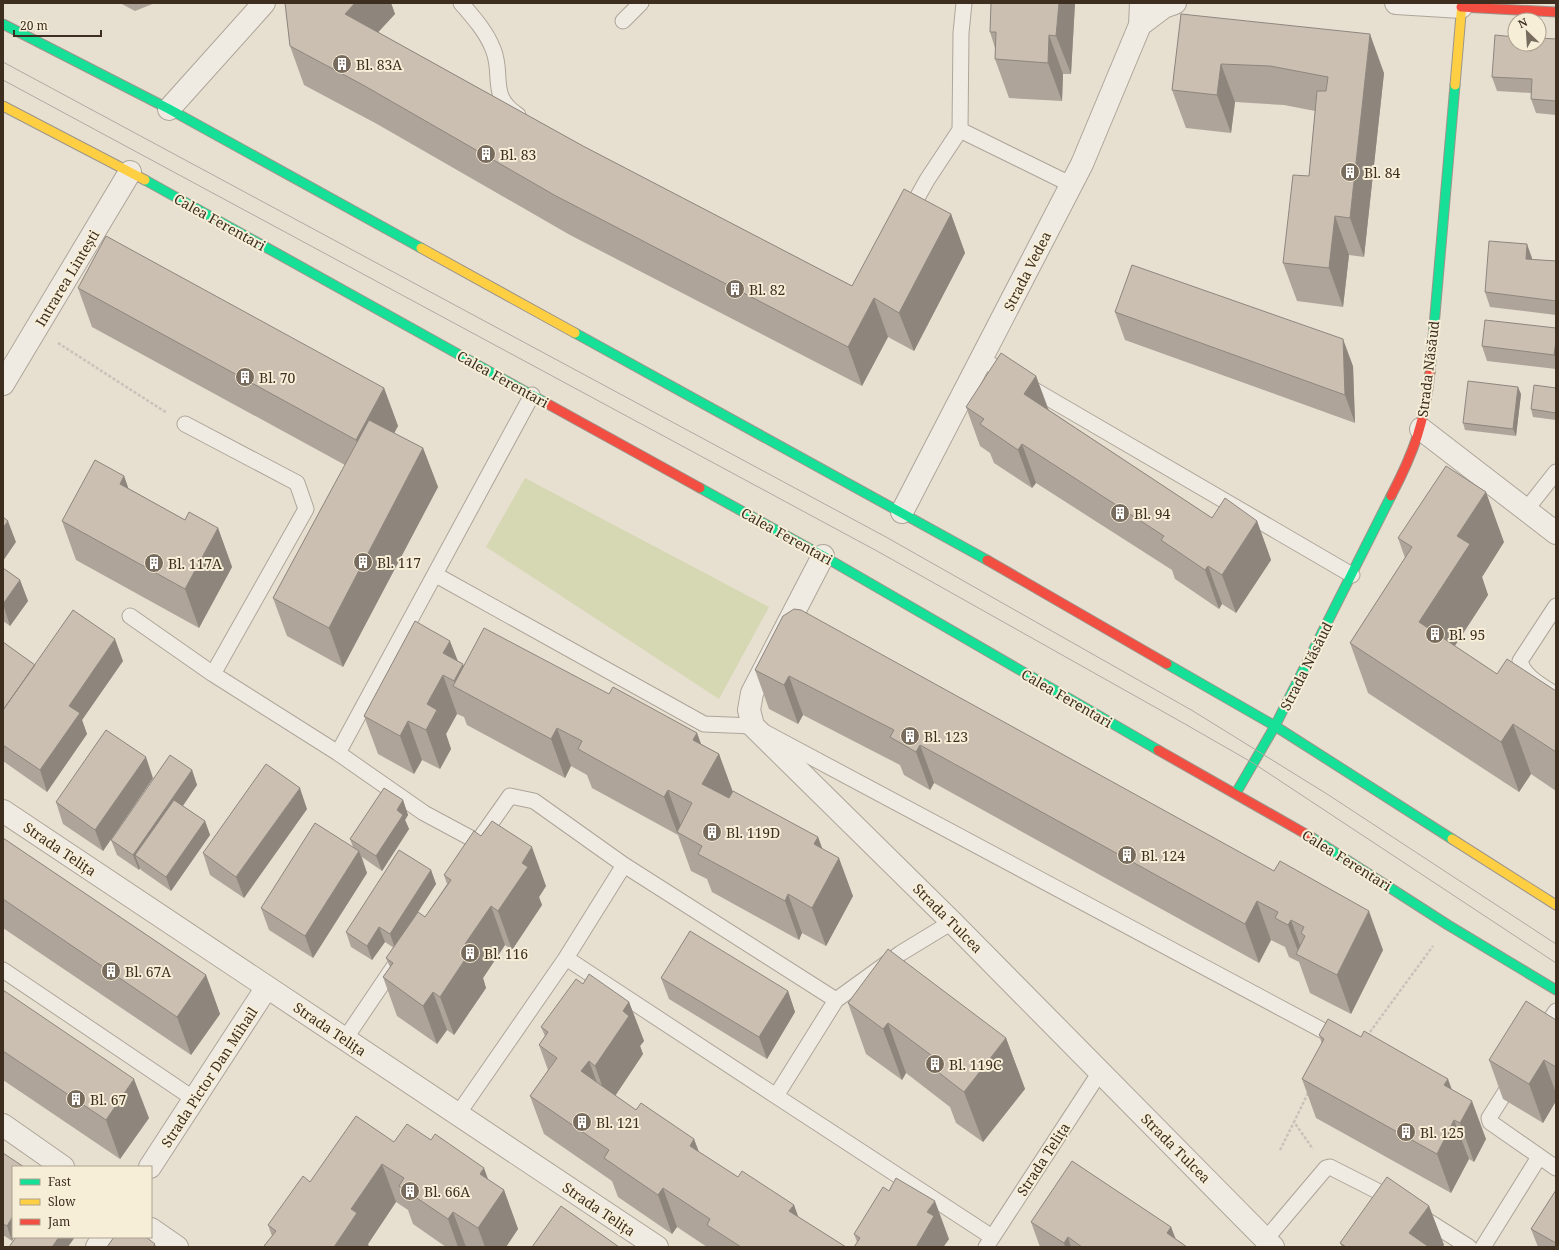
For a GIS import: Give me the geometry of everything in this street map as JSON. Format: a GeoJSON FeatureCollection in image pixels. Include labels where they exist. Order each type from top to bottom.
{"type":"FeatureCollection","features":[{"type":"Feature","properties":{"kind":"main road"},"geometry":{"type":"LineString","coordinates":[[1462,5],[1556,12]]}},
{"type":"Feature","properties":{"kind":"main road","name":"Strada Năsăud"},"geometry":{"type":"LineString","coordinates":[[1236,793],[1275,726],[1352,575],[1410,459],[1421,428],[1428,392],[1462,5]]}},
{"type":"Feature","properties":{"kind":"main road"},"geometry":{"type":"LineString","coordinates":[[3,24],[169,109],[902,512],[1275,726],[1556,905]]}},
{"type":"Feature","properties":{"kind":"main road","name":"Calea Ferentari"},"geometry":{"type":"LineString","coordinates":[[3,106],[130,172],[824,556],[1146,743],[1305,833],[1448,925],[1556,990]]}},
{"type":"Feature","properties":{"kind":"street"},"geometry":{"type":"LineString","coordinates":[[169,109],[264,3]]}},
{"type":"Feature","properties":{"kind":"street","name":"Strada Vedea"},"geometry":{"type":"LineString","coordinates":[[902,512],[982,360],[1082,164],[1140,25],[1141,3]]}},
{"type":"Feature","properties":{"kind":"street"},"geometry":{"type":"LineString","coordinates":[[1140,25],[1164,7],[1175,3]]}},
{"type":"Feature","properties":{"kind":"street"},"geometry":{"type":"LineString","coordinates":[[1396,3],[1462,5]]}},
{"type":"Feature","properties":{"kind":"street","name":"Intrarea Lintești"},"geometry":{"type":"LineString","coordinates":[[3,384],[130,172]]}},
{"type":"Feature","properties":{"kind":"street"},"geometry":{"type":"LineString","coordinates":[[1421,428],[1556,533]]}},
{"type":"Feature","properties":{"kind":"street"},"geometry":{"type":"LineString","coordinates":[[753,726],[749,710],[752,693],[824,556]]}},
{"type":"Feature","properties":{"kind":"street","name":"Strada Tulcea"},"geometry":{"type":"LineString","coordinates":[[753,726],[952,922],[1269,1243]]}},
{"type":"Feature","properties":{"kind":"street","name":"Strada Telița"},"geometry":{"type":"LineString","coordinates":[[3,811],[657,1247]]}},
{"type":"Feature","properties":{"kind":"street","name":"Strada Pictor Dan Mihail"},"geometry":{"type":"LineString","coordinates":[[151,1166],[267,988]]}},
{"type":"Feature","properties":{"kind":"street"},"geometry":{"type":"LineString","coordinates":[[3,1125],[62,1166]]}},
{"type":"Feature","properties":{"kind":"street"},"geometry":{"type":"LineString","coordinates":[[152,1230],[177,1247]]}},
{"type":"Feature","properties":{"kind":"street"},"geometry":{"type":"LineString","coordinates":[[96,1247],[102,1238]]}},
{"type":"Feature","properties":{"kind":"lane"},"geometry":{"type":"LineString","coordinates":[[461,3],[481,27],[494,50],[501,98],[508,108],[532,122]]}},
{"type":"Feature","properties":{"kind":"lane"},"geometry":{"type":"LineString","coordinates":[[623,21],[641,3]]}},
{"type":"Feature","properties":{"kind":"lane"},"geometry":{"type":"LineString","coordinates":[[901,227],[927,180],[960,130],[961,33],[964,3]]}},
{"type":"Feature","properties":{"kind":"lane"},"geometry":{"type":"LineString","coordinates":[[960,130],[1072,185]]}},
{"type":"Feature","properties":{"kind":"lane"},"geometry":{"type":"LineString","coordinates":[[982,360],[1352,575]]}},
{"type":"Feature","properties":{"kind":"lane"},"geometry":{"type":"LineString","coordinates":[[338,753],[436,575],[532,395]]}},
{"type":"Feature","properties":{"kind":"lane"},"geometry":{"type":"LineString","coordinates":[[185,424],[297,483],[306,509],[213,674]]}},
{"type":"Feature","properties":{"kind":"lane"},"geometry":{"type":"LineString","coordinates":[[1526,510],[1556,472]]}},
{"type":"Feature","properties":{"kind":"lane"},"geometry":{"type":"LineString","coordinates":[[436,575],[704,724],[753,726],[1335,1037]]}},
{"type":"Feature","properties":{"kind":"lane"},"geometry":{"type":"LineString","coordinates":[[1556,606],[1520,661],[1521,668],[1527,674],[1556,694]]}},
{"type":"Feature","properties":{"kind":"lane"},"geometry":{"type":"LineString","coordinates":[[130,616],[213,674],[338,753],[424,813],[478,842]]}},
{"type":"Feature","properties":{"kind":"lane"},"geometry":{"type":"LineString","coordinates":[[469,855],[510,796],[534,801],[624,865],[836,1000]]}},
{"type":"Feature","properties":{"kind":"lane"},"geometry":{"type":"LineString","coordinates":[[458,1114],[566,958],[624,865]]}},
{"type":"Feature","properties":{"kind":"lane"},"geometry":{"type":"LineString","coordinates":[[776,1096],[836,1000],[902,953],[952,922]]}},
{"type":"Feature","properties":{"kind":"lane"},"geometry":{"type":"LineString","coordinates":[[345,1039],[403,954]]}},
{"type":"Feature","properties":{"kind":"lane"},"geometry":{"type":"LineString","coordinates":[[566,958],[776,1096],[989,1242]]}},
{"type":"Feature","properties":{"kind":"lane"},"geometry":{"type":"LineString","coordinates":[[3,970],[194,1099]]}},
{"type":"Feature","properties":{"kind":"lane"},"geometry":{"type":"LineString","coordinates":[[1535,1044],[1556,1011]]}},
{"type":"Feature","properties":{"kind":"lane"},"geometry":{"type":"LineString","coordinates":[[1523,1065],[1489,1118],[1490,1122],[1556,1168]]}},
{"type":"Feature","properties":{"kind":"lane","name":"Strada Telița"},"geometry":{"type":"LineString","coordinates":[[989,1242],[1100,1072]]}},
{"type":"Feature","properties":{"kind":"lane"},"geometry":{"type":"LineString","coordinates":[[1483,1247],[1540,1157]]}},
{"type":"Feature","properties":{"kind":"lane"},"geometry":{"type":"LineString","coordinates":[[1269,1243],[1326,1168],[1330,1167],[1401,1204],[1469,1247]]}},
{"type":"Feature","properties":{"kind":"path"},"geometry":{"type":"LineString","coordinates":[[36,329],[185,424]]}},
{"type":"Feature","properties":{"kind":"path"},"geometry":{"type":"LineString","coordinates":[[1335,1037],[1362,1043],[1448,925]]}},
{"type":"Feature","properties":{"kind":"path"},"geometry":{"type":"LineString","coordinates":[[1280,1150],[1310,1090]]}},
{"type":"Feature","properties":{"kind":"path"},"geometry":{"type":"LineString","coordinates":[[1294,1122],[1326,1168]]}},
{"type":"Feature","properties":{"kind":"green space"},"geometry":{"type":"Polygon","coordinates":[[[525,478],[769,607],[719,699],[486,547],[525,478]]]}},
{"type":"Feature","properties":{"kind":"building"},"geometry":{"type":"Polygon","coordinates":[[[285,3],[355,3],[345,14],[583,146],[852,286],[904,189],[951,214],[899,313],[874,298],[848,347],[556,196],[363,85],[290,46],[285,3]]]}},
{"type":"Feature","properties":{"kind":"building"},"geometry":{"type":"Polygon","coordinates":[[[991,3],[1059,3],[1056,36],[1049,35],[1048,63],[995,59],[996,32],[990,32],[991,3]]]}},
{"type":"Feature","properties":{"kind":"building"},"geometry":{"type":"Polygon","coordinates":[[[1181,14],[1370,34],[1350,218],[1335,216],[1329,268],[1283,263],[1293,175],[1309,176],[1317,91],[1326,91],[1328,77],[1270,66],[1221,64],[1217,95],[1172,90],[1181,14]]]}},
{"type":"Feature","properties":{"kind":"building"},"geometry":{"type":"Polygon","coordinates":[[[1495,35],[1507,36],[1507,52],[1547,52],[1547,38],[1556,39],[1556,101],[1531,99],[1532,79],[1492,77],[1495,35]]]}},
{"type":"Feature","properties":{"kind":"building"},"geometry":{"type":"Polygon","coordinates":[[[106,236],[384,388],[356,440],[78,288],[106,236]]]}},
{"type":"Feature","properties":{"kind":"building"},"geometry":{"type":"Polygon","coordinates":[[[1489,241],[1527,244],[1526,259],[1556,261],[1556,301],[1485,292],[1489,241]]]}},
{"type":"Feature","properties":{"kind":"building"},"geometry":{"type":"Polygon","coordinates":[[[1132,265],[1343,339],[1345,395],[1115,312],[1132,265]]]}},
{"type":"Feature","properties":{"kind":"building"},"geometry":{"type":"Polygon","coordinates":[[[1485,320],[1556,328],[1554,355],[1482,346],[1485,320]]]}},
{"type":"Feature","properties":{"kind":"building"},"geometry":{"type":"Polygon","coordinates":[[[1001,353],[1036,376],[1024,394],[1212,518],[1225,498],[1257,521],[1222,575],[1208,566],[1205,570],[1161,540],[1164,536],[1022,444],[1018,450],[980,424],[984,419],[966,407],[1001,353]]]}},
{"type":"Feature","properties":{"kind":"building"},"geometry":{"type":"Polygon","coordinates":[[[1468,381],[1518,387],[1513,429],[1463,423],[1468,381]]]}},
{"type":"Feature","properties":{"kind":"building"},"geometry":{"type":"Polygon","coordinates":[[[1534,385],[1556,388],[1556,413],[1531,409],[1534,385]]]}},
{"type":"Feature","properties":{"kind":"building"},"geometry":{"type":"Polygon","coordinates":[[[369,420],[423,448],[329,628],[273,598],[369,420]]]}},
{"type":"Feature","properties":{"kind":"building"},"geometry":{"type":"Polygon","coordinates":[[[95,460],[124,476],[120,484],[185,520],[189,512],[218,528],[185,589],[62,521],[95,460]]]}},
{"type":"Feature","properties":{"kind":"building"},"geometry":{"type":"Polygon","coordinates":[[[1446,466],[1486,492],[1457,536],[1470,544],[1419,622],[1497,674],[1507,659],[1556,691],[1556,752],[1513,724],[1501,742],[1350,643],[1412,547],[1398,538],[1446,466]]]}},
{"type":"Feature","properties":{"kind":"building"},"geometry":{"type":"Polygon","coordinates":[[[3,517],[8,521],[3,528],[3,517]]]}},
{"type":"Feature","properties":{"kind":"building"},"geometry":{"type":"Polygon","coordinates":[[[3,568],[20,580],[3,604],[3,568]]]}},
{"type":"Feature","properties":{"kind":"building"},"geometry":{"type":"Polygon","coordinates":[[[794,609],[801,610],[1274,871],[1280,861],[1369,911],[1337,975],[1296,954],[1305,936],[1301,933],[1304,927],[1291,920],[1288,925],[1275,918],[1278,912],[1257,901],[1245,924],[920,745],[916,752],[890,737],[894,730],[789,676],[784,685],[755,670],[783,616],[794,609]]]}},
{"type":"Feature","properties":{"kind":"building"},"geometry":{"type":"Polygon","coordinates":[[[73,610],[115,639],[69,706],[80,713],[40,770],[3,745],[3,710],[73,610]]]}},
{"type":"Feature","properties":{"kind":"building"},"geometry":{"type":"Polygon","coordinates":[[[415,621],[450,641],[443,653],[463,664],[454,681],[443,675],[427,704],[437,710],[426,730],[408,721],[400,736],[364,716],[415,621]]]}},
{"type":"Feature","properties":{"kind":"building"},"geometry":{"type":"Polygon","coordinates":[[[484,628],[609,694],[613,687],[697,733],[693,740],[719,754],[702,784],[729,798],[733,791],[818,837],[814,844],[839,858],[812,908],[788,894],[785,901],[698,854],[702,846],[677,832],[692,803],[668,790],[664,797],[578,749],[582,741],[557,728],[551,739],[453,686],[484,628]]]}},
{"type":"Feature","properties":{"kind":"building"},"geometry":{"type":"Polygon","coordinates":[[[3,642],[35,665],[3,710],[3,642]]]}},
{"type":"Feature","properties":{"kind":"building"},"geometry":{"type":"Polygon","coordinates":[[[106,730],[146,757],[95,830],[56,802],[106,730]]]}},
{"type":"Feature","properties":{"kind":"building"},"geometry":{"type":"Polygon","coordinates":[[[170,755],[192,770],[133,855],[111,840],[170,755]]]}},
{"type":"Feature","properties":{"kind":"building"},"geometry":{"type":"Polygon","coordinates":[[[266,764],[300,788],[236,877],[203,853],[266,764]]]}},
{"type":"Feature","properties":{"kind":"building"},"geometry":{"type":"Polygon","coordinates":[[[384,788],[403,800],[397,810],[403,815],[376,856],[350,839],[384,788]]]}},
{"type":"Feature","properties":{"kind":"building"},"geometry":{"type":"Polygon","coordinates":[[[174,800],[205,821],[166,877],[135,855],[174,800]]]}},
{"type":"Feature","properties":{"kind":"building"},"geometry":{"type":"Polygon","coordinates":[[[492,821],[532,847],[522,863],[528,867],[498,911],[491,906],[465,944],[472,949],[440,997],[433,992],[423,1006],[383,977],[393,963],[386,958],[418,912],[425,917],[451,880],[444,875],[474,831],[481,836],[492,821]]]}},
{"type":"Feature","properties":{"kind":"building"},"geometry":{"type":"Polygon","coordinates":[[[315,823],[359,851],[305,936],[261,908],[315,823]]]}},
{"type":"Feature","properties":{"kind":"building"},"geometry":{"type":"Polygon","coordinates":[[[3,838],[206,975],[177,1017],[3,899],[3,838]]]}},
{"type":"Feature","properties":{"kind":"building"},"geometry":{"type":"Polygon","coordinates":[[[399,850],[431,870],[390,934],[379,927],[367,946],[346,932],[399,850]]]}},
{"type":"Feature","properties":{"kind":"building"},"geometry":{"type":"Polygon","coordinates":[[[690,931],[788,991],[759,1037],[661,978],[690,931]]]}},
{"type":"Feature","properties":{"kind":"building"},"geometry":{"type":"Polygon","coordinates":[[[888,949],[1006,1038],[964,1092],[938,1072],[943,1064],[888,1023],[883,1029],[848,1003],[888,949]]]}},
{"type":"Feature","properties":{"kind":"building"},"geometry":{"type":"Polygon","coordinates":[[[589,974],[629,1002],[623,1011],[629,1016],[595,1066],[589,1061],[581,1071],[636,1110],[641,1103],[694,1139],[690,1146],[738,1177],[742,1171],[794,1205],[789,1211],[846,1247],[741,1247],[707,1225],[710,1219],[663,1188],[658,1195],[604,1158],[609,1150],[530,1096],[557,1058],[539,1045],[548,1032],[541,1027],[576,979],[583,984],[589,974]]]}},
{"type":"Feature","properties":{"kind":"building"},"geometry":{"type":"Polygon","coordinates":[[[3,990],[134,1079],[106,1120],[3,1051],[3,990]]]}},
{"type":"Feature","properties":{"kind":"building"},"geometry":{"type":"Polygon","coordinates":[[[1526,1001],[1556,1020],[1556,1067],[1544,1060],[1529,1084],[1489,1060],[1526,1001]]]}},
{"type":"Feature","properties":{"kind":"building"},"geometry":{"type":"Polygon","coordinates":[[[1328,1019],[1361,1037],[1364,1031],[1448,1079],[1444,1085],[1472,1101],[1460,1123],[1454,1120],[1437,1154],[1302,1079],[1324,1039],[1319,1035],[1328,1019]]]}},
{"type":"Feature","properties":{"kind":"building"},"geometry":{"type":"Polygon","coordinates":[[[356,1116],[394,1142],[407,1124],[431,1140],[435,1134],[484,1168],[480,1174],[504,1190],[478,1228],[453,1212],[448,1219],[399,1186],[404,1178],[382,1164],[351,1209],[357,1213],[334,1247],[265,1247],[264,1246],[276,1231],[268,1225],[303,1176],[310,1182],[356,1116]]]}},
{"type":"Feature","properties":{"kind":"building"},"geometry":{"type":"Polygon","coordinates":[[[3,1153],[22,1166],[12,1166],[12,1218],[7,1226],[3,1224],[3,1153]]]}},
{"type":"Feature","properties":{"kind":"building"},"geometry":{"type":"Polygon","coordinates":[[[1072,1161],[1171,1227],[1167,1233],[1187,1247],[1082,1247],[1068,1237],[1064,1243],[1031,1222],[1072,1161]]]}},
{"type":"Feature","properties":{"kind":"building"},"geometry":{"type":"Polygon","coordinates":[[[1387,1177],[1429,1206],[1409,1233],[1429,1247],[1346,1247],[1340,1243],[1387,1177]]]}},
{"type":"Feature","properties":{"kind":"building"},"geometry":{"type":"Polygon","coordinates":[[[896,1178],[935,1201],[927,1212],[934,1216],[916,1247],[854,1247],[860,1238],[854,1234],[883,1187],[889,1191],[896,1178]]]}},
{"type":"Feature","properties":{"kind":"building"},"geometry":{"type":"Polygon","coordinates":[[[1556,1190],[1556,1243],[1531,1229],[1556,1190]]]}},
{"type":"Feature","properties":{"kind":"building"},"geometry":{"type":"Polygon","coordinates":[[[561,1206],[619,1247],[532,1247],[561,1206]]]}},
{"type":"Feature","properties":{"kind":"building"},"geometry":{"type":"Polygon","coordinates":[[[15,1238],[58,1238],[52,1247],[9,1247],[15,1238]]]}},
{"type":"Feature","properties":{"kind":"building"},"geometry":{"type":"Polygon","coordinates":[[[113,1238],[147,1238],[155,1244],[153,1247],[107,1247],[113,1238]]]}},
{"type":"Feature","properties":{"kind":"tram line"},"geometry":{"type":"LineString","coordinates":[[3,62],[886,537],[1193,711],[1327,794],[1556,944]]}},
{"type":"Feature","properties":{"kind":"tram line"},"geometry":{"type":"LineString","coordinates":[[3,80],[877,551],[1185,724],[1253,763],[1556,963]]}},
{"type":"Feature","properties":{"kind":"traffic: fast"},"geometry":{"type":"LineString","coordinates":[[3,24],[169,109],[421,248]]}},
{"type":"Feature","properties":{"kind":"traffic: fast"},"geometry":{"type":"LineString","coordinates":[[1430,372],[1455,85]]}},
{"type":"Feature","properties":{"kind":"traffic: fast"},"geometry":{"type":"LineString","coordinates":[[145,180],[546,403]]}},
{"type":"Feature","properties":{"kind":"traffic: fast"},"geometry":{"type":"LineString","coordinates":[[575,333],[987,560]]}},
{"type":"Feature","properties":{"kind":"traffic: fast"},"geometry":{"type":"LineString","coordinates":[[700,488],[823,556],[1158,750]]}},
{"type":"Feature","properties":{"kind":"traffic: fast"},"geometry":{"type":"LineString","coordinates":[[1236,793],[1275,726],[1391,496]]}},
{"type":"Feature","properties":{"kind":"traffic: fast"},"geometry":{"type":"LineString","coordinates":[[1167,664],[1275,726],[1452,839]]}},
{"type":"Feature","properties":{"kind":"traffic: fast"},"geometry":{"type":"LineString","coordinates":[[1311,837],[1448,925],[1556,990]]}},
{"type":"Feature","properties":{"kind":"traffic: slow"},"geometry":{"type":"LineString","coordinates":[[1455,85],[1462,3]]}},
{"type":"Feature","properties":{"kind":"traffic: slow"},"geometry":{"type":"LineString","coordinates":[[3,106],[145,180]]}},
{"type":"Feature","properties":{"kind":"traffic: slow"},"geometry":{"type":"LineString","coordinates":[[421,248],[575,333]]}},
{"type":"Feature","properties":{"kind":"traffic: slow"},"geometry":{"type":"LineString","coordinates":[[1452,839],[1556,905]]}},
{"type":"Feature","properties":{"kind":"traffic: jam"},"geometry":{"type":"LineString","coordinates":[[1461,7],[1556,12]]}},
{"type":"Feature","properties":{"kind":"traffic: jam"},"geometry":{"type":"LineString","coordinates":[[1391,496],[1412,451],[1422,422],[1430,372]]}},
{"type":"Feature","properties":{"kind":"traffic: jam"},"geometry":{"type":"LineString","coordinates":[[546,403],[700,488]]}},
{"type":"Feature","properties":{"kind":"traffic: jam"},"geometry":{"type":"LineString","coordinates":[[987,560],[1167,664]]}},
{"type":"Feature","properties":{"kind":"traffic: jam"},"geometry":{"type":"LineString","coordinates":[[1158,750],[1311,837]]}},
{"type":"Feature","properties":{"kind":"place","name":"Bl. 83A"},"geometry":{"type":"Point","coordinates":[342,64]}},
{"type":"Feature","properties":{"kind":"place","name":"Bl. 83"},"geometry":{"type":"Point","coordinates":[486,154]}},
{"type":"Feature","properties":{"kind":"place","name":"Bl. 84"},"geometry":{"type":"Point","coordinates":[1350,172]}},
{"type":"Feature","properties":{"kind":"place","name":"Bl. 82"},"geometry":{"type":"Point","coordinates":[735,289]}},
{"type":"Feature","properties":{"kind":"place","name":"Bl. 70"},"geometry":{"type":"Point","coordinates":[245,377]}},
{"type":"Feature","properties":{"kind":"place","name":"Bl. 94"},"geometry":{"type":"Point","coordinates":[1120,513]}},
{"type":"Feature","properties":{"kind":"place","name":"Bl. 117"},"geometry":{"type":"Point","coordinates":[363,562]}},
{"type":"Feature","properties":{"kind":"place","name":"Bl. 117A"},"geometry":{"type":"Point","coordinates":[154,563]}},
{"type":"Feature","properties":{"kind":"place","name":"Bl. 95"},"geometry":{"type":"Point","coordinates":[1435,634]}},
{"type":"Feature","properties":{"kind":"place","name":"Bl. 123"},"geometry":{"type":"Point","coordinates":[910,736]}},
{"type":"Feature","properties":{"kind":"place","name":"Bl. 119D"},"geometry":{"type":"Point","coordinates":[712,832]}},
{"type":"Feature","properties":{"kind":"place","name":"Bl. 124"},"geometry":{"type":"Point","coordinates":[1127,855]}},
{"type":"Feature","properties":{"kind":"place","name":"Bl. 116"},"geometry":{"type":"Point","coordinates":[470,953]}},
{"type":"Feature","properties":{"kind":"place","name":"Bl. 67A"},"geometry":{"type":"Point","coordinates":[111,971]}},
{"type":"Feature","properties":{"kind":"place","name":"Bl. 119C"},"geometry":{"type":"Point","coordinates":[935,1064]}},
{"type":"Feature","properties":{"kind":"place","name":"Bl. 67"},"geometry":{"type":"Point","coordinates":[76,1099]}},
{"type":"Feature","properties":{"kind":"place","name":"Bl. 121"},"geometry":{"type":"Point","coordinates":[582,1122]}},
{"type":"Feature","properties":{"kind":"place","name":"Bl. 125"},"geometry":{"type":"Point","coordinates":[1406,1132]}},
{"type":"Feature","properties":{"kind":"place","name":"Bl. 66A"},"geometry":{"type":"Point","coordinates":[410,1191]}}]}
